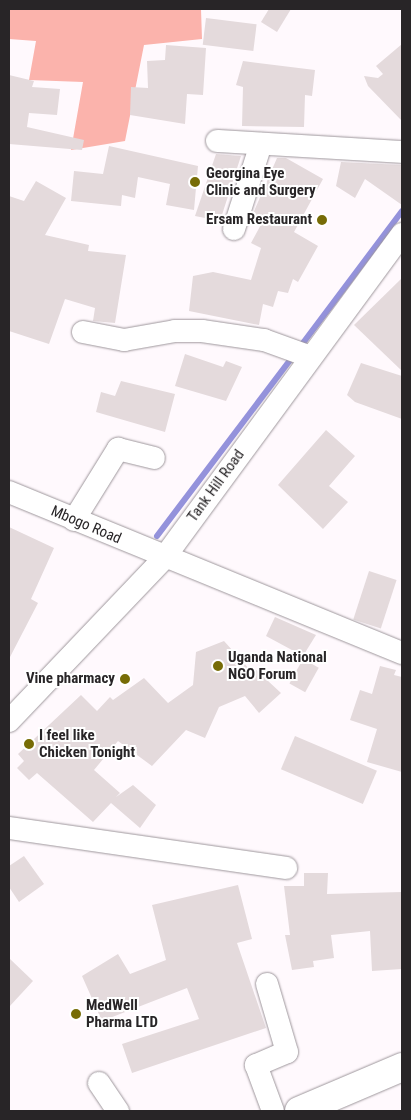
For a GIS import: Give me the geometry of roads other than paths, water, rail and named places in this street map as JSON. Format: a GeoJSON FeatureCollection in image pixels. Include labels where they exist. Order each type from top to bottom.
{"type":"FeatureCollection","features":[{"type":"Feature","properties":{"kind":"main road"},"geometry":{"type":"LineString","coordinates":[[299,1111],[402,1067]]}},
{"type":"Feature","properties":{"kind":"street"},"geometry":{"type":"LineString","coordinates":[[217,141],[402,152]]}},
{"type":"Feature","properties":{"kind":"street"},"geometry":{"type":"LineString","coordinates":[[234,229],[261,144]]}},
{"type":"Feature","properties":{"kind":"street","name":"Tank Hill Road"},"geometry":{"type":"LineString","coordinates":[[10,718],[164,558],[402,234]]}},
{"type":"Feature","properties":{"kind":"street"},"geometry":{"type":"LineString","coordinates":[[83,332],[124,340],[176,331],[202,331],[264,340],[311,357]]}},
{"type":"Feature","properties":{"kind":"street"},"geometry":{"type":"LineString","coordinates":[[74,520],[118,449],[154,458]]}},
{"type":"Feature","properties":{"kind":"street","name":"Mbogo Road"},"geometry":{"type":"LineString","coordinates":[[9,492],[164,558],[402,653]]}},
{"type":"Feature","properties":{"kind":"street"},"geometry":{"type":"LineString","coordinates":[[9,828],[286,868]]}},
{"type":"Feature","properties":{"kind":"street"},"geometry":{"type":"LineString","coordinates":[[267,984],[287,1052],[256,1065],[274,1111]]}},
{"type":"Feature","properties":{"kind":"street"},"geometry":{"type":"LineString","coordinates":[[98,1083],[118,1111]]}},
{"type":"Feature","properties":{"kind":"waterway"},"geometry":{"type":"LineString","coordinates":[[300,347],[402,211]]}},
{"type":"Feature","properties":{"kind":"waterway"},"geometry":{"type":"LineString","coordinates":[[157,536],[294,355]]}},
{"type":"Feature","properties":{"kind":"place","name":"Georgina Eye Clinic and Surgery"},"geometry":{"type":"Point","coordinates":[195,182]}},
{"type":"Feature","properties":{"kind":"place","name":"Ersam Restaurant"},"geometry":{"type":"Point","coordinates":[322,220]}},
{"type":"Feature","properties":{"kind":"place","name":"Uganda National NGO Forum"},"geometry":{"type":"Point","coordinates":[218,666]}},
{"type":"Feature","properties":{"kind":"place","name":"Vine pharmacy"},"geometry":{"type":"Point","coordinates":[125,679]}},
{"type":"Feature","properties":{"kind":"place","name":"I feel like Chicken Tonight"},"geometry":{"type":"Point","coordinates":[29,744]}},
{"type":"Feature","properties":{"kind":"place","name":"MedWell Pharma LTD"},"geometry":{"type":"Point","coordinates":[76,1014]}}]}
